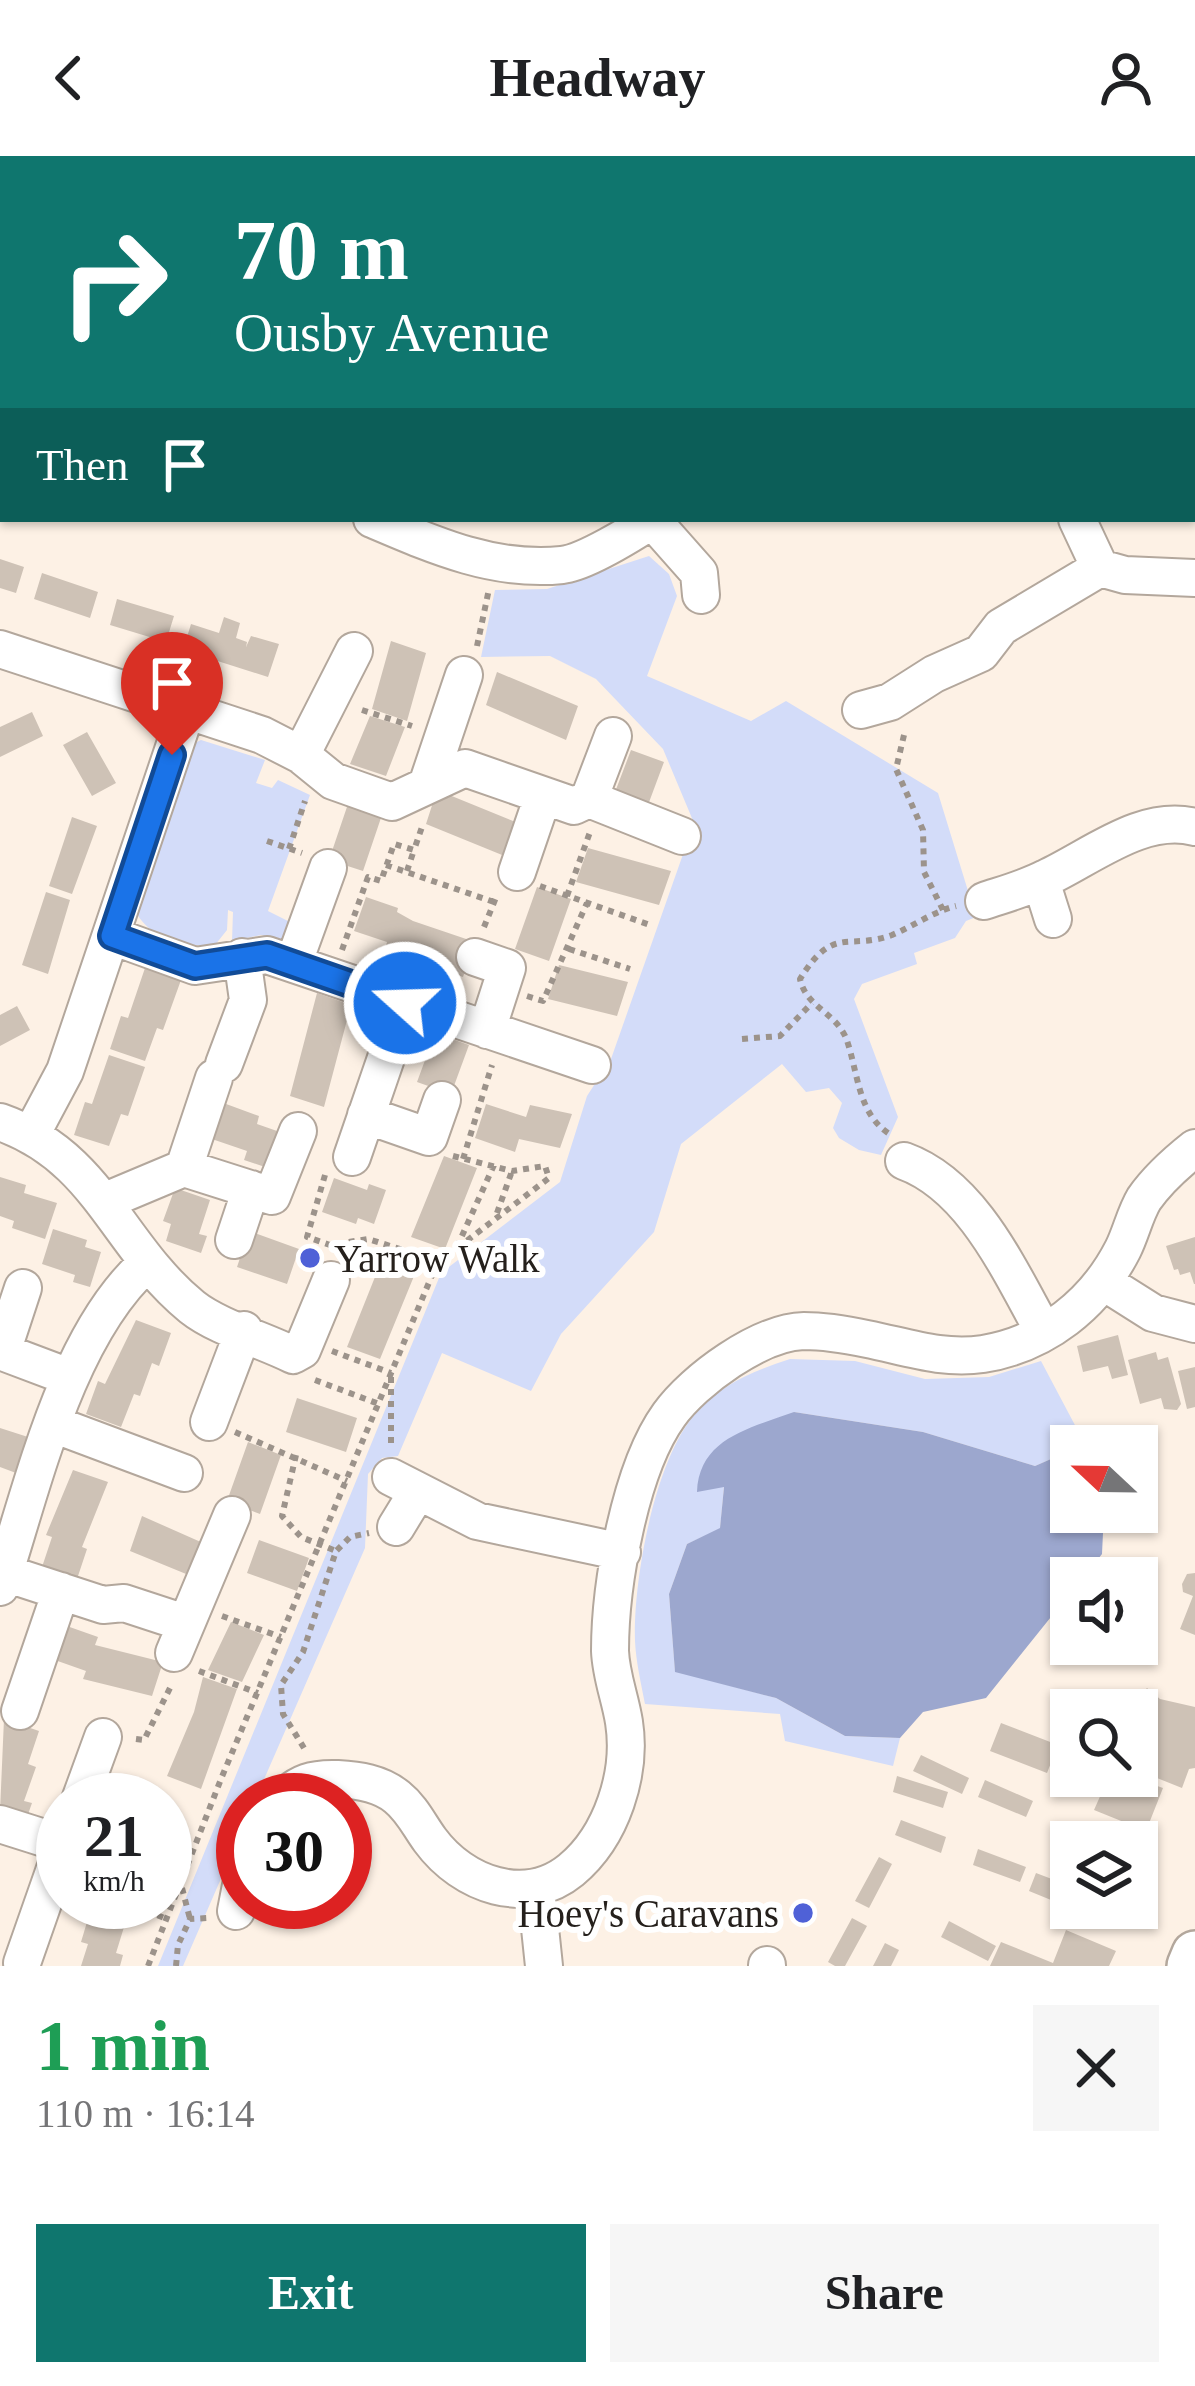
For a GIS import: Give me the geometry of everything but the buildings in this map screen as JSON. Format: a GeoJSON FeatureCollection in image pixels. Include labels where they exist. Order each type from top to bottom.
{"type":"FeatureCollection","features":[{"type":"Feature","properties":{"kind":"main road"},"geometry":{"type":"LineString","coordinates":[[1190,1966],[1195,1954]]}},
{"type":"Feature","properties":{"kind":"street"},"geometry":{"type":"LineString","coordinates":[[379,522],[451,553],[494,562],[566,565],[650,522]]}},
{"type":"Feature","properties":{"kind":"street"},"geometry":{"type":"LineString","coordinates":[[656,522],[704,581]]}},
{"type":"Feature","properties":{"kind":"street"},"geometry":{"type":"LineString","coordinates":[[1079,522],[1100,568]]}},
{"type":"Feature","properties":{"kind":"street"},"geometry":{"type":"LineString","coordinates":[[885,716],[934,674],[981,653],[1001,628],[1049,594],[1100,568],[1126,575],[1195,578]]}},
{"type":"Feature","properties":{"kind":"street"},"geometry":{"type":"LineString","coordinates":[[0,649],[262,735],[333,781],[392,802],[465,768],[574,806],[594,802],[682,836]]}},
{"type":"Feature","properties":{"kind":"street"},"geometry":{"type":"LineString","coordinates":[[312,764],[330,699],[354,651]]}},
{"type":"Feature","properties":{"kind":"street"},"geometry":{"type":"LineString","coordinates":[[428,782],[464,675]]}},
{"type":"Feature","properties":{"kind":"street"},"geometry":{"type":"LineString","coordinates":[[188,710],[65,1072],[16,1127],[76,1166],[147,1263],[192,1306],[299,1348],[331,1280]]}},
{"type":"Feature","properties":{"kind":"street"},"geometry":{"type":"LineString","coordinates":[[594,802],[613,736]]}},
{"type":"Feature","properties":{"kind":"street"},"geometry":{"type":"LineString","coordinates":[[517,880],[543,796]]}},
{"type":"Feature","properties":{"kind":"street"},"geometry":{"type":"LineString","coordinates":[[984,902],[1041,881],[1142,828],[1176,822],[1195,826]]}},
{"type":"Feature","properties":{"kind":"street"},"geometry":{"type":"LineString","coordinates":[[294,962],[328,868]]}},
{"type":"Feature","properties":{"kind":"street"},"geometry":{"type":"LineString","coordinates":[[1041,881],[1053,919]]}},
{"type":"Feature","properties":{"kind":"street"},"geometry":{"type":"LineString","coordinates":[[112,936],[195,966],[242,956],[267,955],[294,962],[592,1065]]}},
{"type":"Feature","properties":{"kind":"street"},"geometry":{"type":"LineString","coordinates":[[476,951],[507,968],[494,1032]]}},
{"type":"Feature","properties":{"kind":"street"},"geometry":{"type":"LineString","coordinates":[[184,1168],[248,1000],[242,956]]}},
{"type":"Feature","properties":{"kind":"street"},"geometry":{"type":"LineString","coordinates":[[352,1157],[405,1003]]}},
{"type":"Feature","properties":{"kind":"street"},"geometry":{"type":"LineString","coordinates":[[367,1115],[429,1137],[442,1100]]}},
{"type":"Feature","properties":{"kind":"street"},"geometry":{"type":"LineString","coordinates":[[234,1240],[298,1131]]}},
{"type":"Feature","properties":{"kind":"street"},"geometry":{"type":"LineString","coordinates":[[372,1784],[396,1796],[454,1864],[513,1891],[536,1890],[570,1871],[593,1847],[624,1775],[624,1722],[613,1684],[610,1648],[622,1552],[642,1467],[668,1415],[704,1377],[748,1350],[801,1331],[867,1339],[929,1355],[982,1354],[1044,1332],[1077,1312],[1104,1282],[1143,1201],[1166,1172],[1195,1148]]}},
{"type":"Feature","properties":{"kind":"street"},"geometry":{"type":"LineString","coordinates":[[904,1161],[932,1171],[990,1238],[1044,1332]]}},
{"type":"Feature","properties":{"kind":"street"},"geometry":{"type":"LineString","coordinates":[[104,1202],[184,1168],[261,1192]]}},
{"type":"Feature","properties":{"kind":"street"},"geometry":{"type":"LineString","coordinates":[[147,1263],[128,1280],[69,1377],[2,1580],[61,1591],[184,1627],[232,1515]]}},
{"type":"Feature","properties":{"kind":"street"},"geometry":{"type":"LineString","coordinates":[[1104,1282],[1154,1313],[1195,1324]]}},
{"type":"Feature","properties":{"kind":"street"},"geometry":{"type":"LineString","coordinates":[[23,1288],[1,1352],[69,1377]]}},
{"type":"Feature","properties":{"kind":"street"},"geometry":{"type":"LineString","coordinates":[[209,1423],[244,1330]]}},
{"type":"Feature","properties":{"kind":"street"},"geometry":{"type":"LineString","coordinates":[[53,1424],[184,1473]]}},
{"type":"Feature","properties":{"kind":"street"},"geometry":{"type":"LineString","coordinates":[[396,1527],[405,1484],[477,1521],[622,1552]]}},
{"type":"Feature","properties":{"kind":"street"},"geometry":{"type":"LineString","coordinates":[[20,1711],[61,1591]]}},
{"type":"Feature","properties":{"kind":"street"},"geometry":{"type":"LineString","coordinates":[[90,1773],[103,1737]]}},
{"type":"Feature","properties":{"kind":"street"},"geometry":{"type":"LineString","coordinates":[[0,1824],[36,1836]]}},
{"type":"Feature","properties":{"kind":"street"},"geometry":{"type":"LineString","coordinates":[[536,1890],[544,1966]]}},
{"type":"Feature","properties":{"kind":"street"},"geometry":{"type":"LineString","coordinates":[[22,1963],[36,1923]]}},
{"type":"Feature","properties":{"kind":"path"},"geometry":{"type":"LineString","coordinates":[[464,675],[474,657],[494,562]]}},
{"type":"Feature","properties":{"kind":"path"},"geometry":{"type":"LineString","coordinates":[[330,699],[443,736]]}},
{"type":"Feature","properties":{"kind":"path"},"geometry":{"type":"LineString","coordinates":[[885,716],[896,769],[923,830],[924,872],[943,910]]}},
{"type":"Feature","properties":{"kind":"path"},"geometry":{"type":"LineString","coordinates":[[267,841],[289,849],[312,764]]}},
{"type":"Feature","properties":{"kind":"path"},"geometry":{"type":"LineString","coordinates":[[407,871],[433,794],[428,782]]}},
{"type":"Feature","properties":{"kind":"path"},"geometry":{"type":"LineString","coordinates":[[567,896],[594,802]]}},
{"type":"Feature","properties":{"kind":"path"},"geometry":{"type":"LineString","coordinates":[[334,976],[368,877],[381,881],[394,844],[414,850]]}},
{"type":"Feature","properties":{"kind":"path"},"geometry":{"type":"LineString","coordinates":[[386,865],[494,902]]}},
{"type":"Feature","properties":{"kind":"path"},"geometry":{"type":"LineString","coordinates":[[476,951],[494,902],[517,880],[650,925]]}},
{"type":"Feature","properties":{"kind":"path"},"geometry":{"type":"LineString","coordinates":[[555,965],[569,949],[587,902]]}},
{"type":"Feature","properties":{"kind":"path"},"geometry":{"type":"LineString","coordinates":[[904,1161],[894,1136],[880,1128],[856,1085],[846,1039],[836,1022],[803,996],[800,979],[826,948],[847,938],[885,938],[943,910],[984,902]]}},
{"type":"Feature","properties":{"kind":"path"},"geometry":{"type":"LineString","coordinates":[[569,949],[630,969]]}},
{"type":"Feature","properties":{"kind":"path"},"geometry":{"type":"LineString","coordinates":[[742,1039],[779,1036],[812,1003]]}},
{"type":"Feature","properties":{"kind":"path"},"geometry":{"type":"LineString","coordinates":[[463,1159],[494,1032]]}},
{"type":"Feature","properties":{"kind":"path"},"geometry":{"type":"LineString","coordinates":[[352,1157],[333,1150],[307,1237],[330,1244],[368,1239],[438,1261]]}},
{"type":"Feature","properties":{"kind":"path"},"geometry":{"type":"LineString","coordinates":[[192,1855],[438,1261],[456,1249],[548,1178],[545,1166],[512,1171],[494,1165],[456,1249]]}},
{"type":"Feature","properties":{"kind":"path"},"geometry":{"type":"LineString","coordinates":[[496,1217],[512,1171]]}},
{"type":"Feature","properties":{"kind":"path"},"geometry":{"type":"LineString","coordinates":[[379,1404],[304,1376],[299,1348],[391,1373]]}},
{"type":"Feature","properties":{"kind":"path"},"geometry":{"type":"LineString","coordinates":[[391,1373],[405,1484]]}},
{"type":"Feature","properties":{"kind":"path"},"geometry":{"type":"LineString","coordinates":[[209,1423],[296,1455],[347,1481]]}},
{"type":"Feature","properties":{"kind":"path"},"geometry":{"type":"LineString","coordinates":[[296,1455],[282,1516],[301,1538],[336,1551]]}},
{"type":"Feature","properties":{"kind":"path"},"geometry":{"type":"LineString","coordinates":[[298,1773],[283,1714],[281,1685],[303,1652],[336,1551],[350,1537],[396,1527]]}},
{"type":"Feature","properties":{"kind":"path"},"geometry":{"type":"LineString","coordinates":[[184,1627],[280,1637]]}},
{"type":"Feature","properties":{"kind":"path"},"geometry":{"type":"LineString","coordinates":[[103,1737],[144,1740],[180,1664],[258,1693]]}},
{"type":"Feature","properties":{"kind":"path"},"geometry":{"type":"LineString","coordinates":[[176,1966],[178,1945],[216,1916]]}},
{"type":"Feature","properties":{"kind":"path"},"geometry":{"type":"LineString","coordinates":[[148,1966],[163,1929]]}},
{"type":"Feature","properties":{"kind":"shaded area"},"geometry":{"type":"Polygon","coordinates":[[[649,556],[669,574],[677,596],[647,676],[751,721],[786,701],[938,793],[976,917],[966,921],[955,938],[914,953],[917,964],[862,984],[854,999],[898,1117],[881,1155],[859,1150],[839,1138],[833,1128],[842,1103],[829,1088],[806,1092],[782,1064],[681,1144],[654,1232],[561,1334],[531,1391],[442,1353],[398,1456],[382,1458],[368,1474],[365,1548],[267,1773],[237,1773],[441,1273],[560,1182],[587,1096],[611,1059],[694,823],[663,749],[596,679],[550,656],[481,657],[495,590],[547,589],[649,556]]]}},
{"type":"Feature","properties":{"kind":"shaded area"},"geometry":{"type":"Polygon","coordinates":[[[201,740],[265,760],[256,783],[272,788],[278,780],[310,795],[268,911],[294,924],[284,941],[261,935],[232,941],[233,912],[228,910],[227,930],[215,945],[193,945],[152,930],[137,914],[191,745],[201,740]]]}},
{"type":"Feature","properties":{"kind":"shaded area"},"geometry":{"type":"Polygon","coordinates":[[[790,1359],[855,1361],[925,1379],[989,1377],[1041,1361],[1075,1425],[1050,1425],[1050,1459],[1035,1466],[923,1432],[794,1412],[724,1486],[720,1529],[687,1544],[669,1594],[675,1671],[776,1698],[845,1736],[900,1738],[893,1766],[785,1741],[780,1714],[645,1704],[635,1616],[658,1489],[696,1413],[751,1373],[790,1359]]]}},
{"type":"Feature","properties":{"kind":"shaded area"},"geometry":{"type":"Polygon","coordinates":[[[794,1412],[923,1432],[1035,1466],[1050,1459],[1050,1533],[1103,1533],[1102,1554],[1050,1557],[1050,1618],[986,1698],[923,1712],[900,1738],[845,1736],[776,1698],[675,1672],[669,1594],[687,1544],[720,1528],[724,1487],[697,1492],[700,1474],[717,1447],[794,1412]]]}},
{"type":"Feature","properties":{"kind":"shaded area"},"geometry":{"type":"Polygon","coordinates":[[[216,1824],[216,1890],[183,1966],[158,1966],[173,1929],[192,1929],[192,1883],[216,1824]]]}},
{"type":"Feature","properties":{"kind":"place","name":"Yarrow Walk"},"geometry":{"type":"Point","coordinates":[310,1258]}},
{"type":"Feature","properties":{"kind":"place","name":"Hoey's Caravans"},"geometry":{"type":"Point","coordinates":[803,1913]}},
{"type":"Feature","properties":{"kind":"route"},"geometry":{"type":"LineString","coordinates":[[172,755],[112,936],[195,966],[267,955],[405,1003]]}}]}
